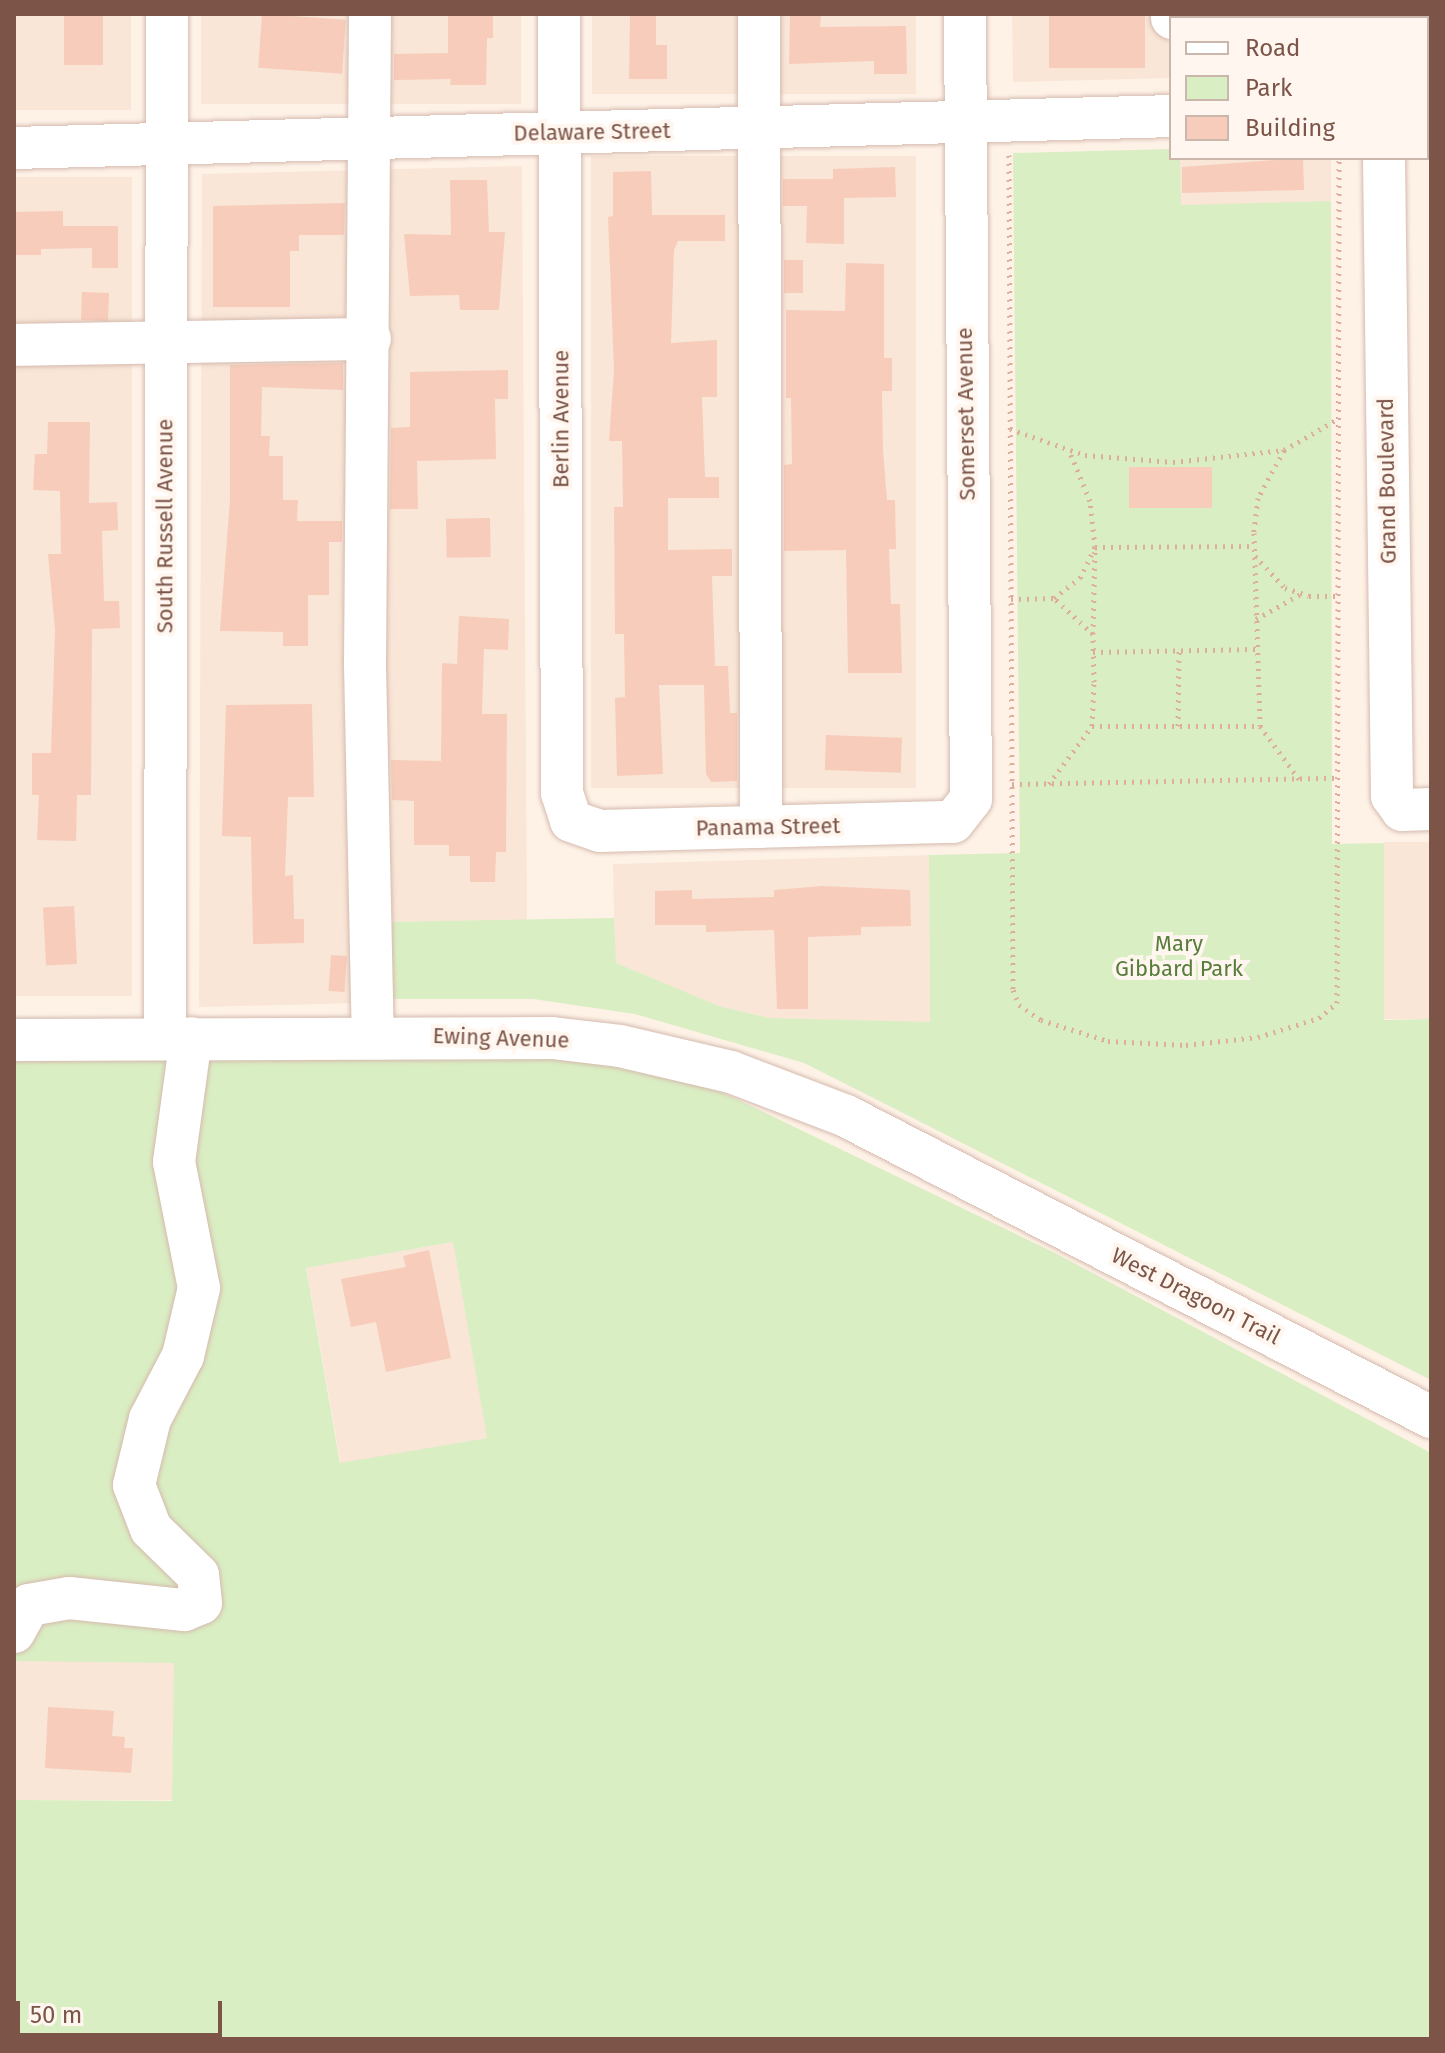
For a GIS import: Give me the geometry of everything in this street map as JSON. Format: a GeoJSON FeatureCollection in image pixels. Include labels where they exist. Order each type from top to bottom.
{"type":"FeatureCollection","features":[{"type":"Feature","properties":{"kind":"street","name":"South Russell Avenue"},"geometry":{"type":"LineString","coordinates":[[14,1632],[29,1605],[69,1598],[184,1610],[201,1603],[198,1575],[151,1529],[134,1485],[150,1419],[183,1356],[199,1288],[174,1162],[178,1038],[166,343],[167,14]]}},
{"type":"Feature","properties":{"kind":"street"},"geometry":{"type":"LineString","coordinates":[[370,14],[370,339],[365,665],[373,1036]]}},
{"type":"Feature","properties":{"kind":"street","name":"Berlin Avenue"},"geometry":{"type":"LineString","coordinates":[[559,14],[562,793],[571,821]]}},
{"type":"Feature","properties":{"kind":"street"},"geometry":{"type":"LineString","coordinates":[[759,14],[761,827]]}},
{"type":"Feature","properties":{"kind":"street","name":"Somerset Avenue"},"geometry":{"type":"LineString","coordinates":[[964,813],[971,799],[965,14]]}},
{"type":"Feature","properties":{"kind":"street","name":"Delaware Street"},"geometry":{"type":"LineString","coordinates":[[14,148],[1169,116]]}},
{"type":"Feature","properties":{"kind":"street","name":"Grand Boulevard"},"geometry":{"type":"LineString","coordinates":[[1384,160],[1412,807]]}},
{"type":"Feature","properties":{"kind":"street"},"geometry":{"type":"LineString","coordinates":[[14,345],[370,339]]}},
{"type":"Feature","properties":{"kind":"street","name":"Panama Street"},"geometry":{"type":"LineString","coordinates":[[571,821],[600,831],[953,822],[964,813]]}},
{"type":"Feature","properties":{"kind":"street","name":"Ewing Avenue"},"geometry":{"type":"LineString","coordinates":[[14,1040],[373,1036],[552,1038],[672,1057],[783,1090],[961,1175]]}},
{"type":"Feature","properties":{"kind":"street","name":"West Dragoon Trail"},"geometry":{"type":"LineString","coordinates":[[961,1175],[1431,1417]]}},
{"type":"Feature","properties":{"kind":"path"},"geometry":{"type":"LineString","coordinates":[[1009,148],[1013,990],[1019,1005],[1041,1020],[1108,1041],[1186,1045],[1258,1037],[1319,1018],[1337,1003],[1339,160]]}},
{"type":"Feature","properties":{"kind":"path"},"geometry":{"type":"LineString","coordinates":[[1010,429],[1069,449],[1140,462],[1284,450],[1336,420]]}},
{"type":"Feature","properties":{"kind":"path"},"geometry":{"type":"LineString","coordinates":[[1049,784],[1092,726],[1095,547],[1090,501],[1069,449]]}},
{"type":"Feature","properties":{"kind":"path"},"geometry":{"type":"LineString","coordinates":[[1284,450],[1258,498],[1254,546],[1260,726],[1299,779]]}},
{"type":"Feature","properties":{"kind":"path"},"geometry":{"type":"LineString","coordinates":[[1095,547],[1254,546]]}},
{"type":"Feature","properties":{"kind":"path"},"geometry":{"type":"LineString","coordinates":[[1011,599],[1054,598],[1080,578],[1095,547]]}},
{"type":"Feature","properties":{"kind":"path"},"geometry":{"type":"LineString","coordinates":[[1255,555],[1270,577],[1302,594],[1337,596]]}},
{"type":"Feature","properties":{"kind":"path"},"geometry":{"type":"LineString","coordinates":[[1256,619],[1302,594]]}},
{"type":"Feature","properties":{"kind":"path"},"geometry":{"type":"LineString","coordinates":[[1054,598],[1093,634]]}},
{"type":"Feature","properties":{"kind":"path"},"geometry":{"type":"LineString","coordinates":[[1093,652],[1258,649]]}},
{"type":"Feature","properties":{"kind":"path"},"geometry":{"type":"LineString","coordinates":[[1178,726],[1179,650]]}},
{"type":"Feature","properties":{"kind":"path"},"geometry":{"type":"LineString","coordinates":[[1092,726],[1260,726]]}},
{"type":"Feature","properties":{"kind":"path"},"geometry":{"type":"LineString","coordinates":[[1012,784],[1338,778]]}},
{"type":"Feature","properties":{"kind":"shaded area"},"geometry":{"type":"Polygon","coordinates":[[[14,14],[131,14],[131,110],[14,110],[14,14]]]}},
{"type":"Feature","properties":{"kind":"shaded area"},"geometry":{"type":"Polygon","coordinates":[[[201,14],[521,14],[521,104],[201,104],[201,14]]]}},
{"type":"Feature","properties":{"kind":"shaded area"},"geometry":{"type":"Polygon","coordinates":[[[592,14],[916,14],[916,94],[592,94],[592,14]]]}},
{"type":"Feature","properties":{"kind":"shaded area"},"geometry":{"type":"Polygon","coordinates":[[[1012,14],[1334,14],[1169,16],[1169,78],[1013,82],[1012,14]]]}},
{"type":"Feature","properties":{"kind":"shaded area"},"geometry":{"type":"Polygon","coordinates":[[[591,156],[916,156],[916,788],[591,788],[591,156]]]}},
{"type":"Feature","properties":{"kind":"shaded area"},"geometry":{"type":"Polygon","coordinates":[[[1180,160],[1331,160],[1331,205],[1180,205],[1180,160]]]}},
{"type":"Feature","properties":{"kind":"shaded area"},"geometry":{"type":"Polygon","coordinates":[[[522,166],[527,921],[360,922],[359,1003],[199,1007],[202,174],[522,166]]]}},
{"type":"Feature","properties":{"kind":"shaded area"},"geometry":{"type":"Polygon","coordinates":[[[14,177],[132,177],[132,996],[14,996],[14,177]]]}},
{"type":"Feature","properties":{"kind":"shaded area"},"geometry":{"type":"Polygon","coordinates":[[[1384,842],[1431,842],[1431,1019],[1384,1019],[1384,842]]]}},
{"type":"Feature","properties":{"kind":"shaded area"},"geometry":{"type":"Polygon","coordinates":[[[929,855],[930,1023],[769,1018],[719,1006],[615,963],[613,864],[929,855]]]}},
{"type":"Feature","properties":{"kind":"shaded area"},"geometry":{"type":"Polygon","coordinates":[[[453,1242],[488,1438],[341,1464],[306,1268],[453,1242]]]}},
{"type":"Feature","properties":{"kind":"shaded area"},"geometry":{"type":"Polygon","coordinates":[[[14,1661],[174,1661],[174,1800],[14,1800],[14,1661]]]}},
{"type":"Feature","properties":{"kind":"green space","name":"Mary Gibbard Park"},"geometry":{"type":"Polygon","coordinates":[[[1169,149],[1169,160],[1180,160],[1181,205],[1331,201],[1332,844],[1384,843],[1384,1020],[1431,1019],[1431,1380],[804,1063],[635,1014],[533,999],[384,999],[383,922],[614,918],[616,963],[719,1006],[769,1018],[930,1022],[929,855],[1020,853],[1013,153],[1169,149]]]}},
{"type":"Feature","properties":{"kind":"green space"},"geometry":{"type":"Polygon","coordinates":[[[517,1052],[607,1059],[724,1093],[1055,1253],[1431,1453],[1431,2039],[14,2039],[14,1800],[172,1801],[174,1663],[14,1661],[14,1058],[517,1052]],[[453,1242],[306,1268],[340,1463],[487,1438],[453,1242]]]}},
{"type":"Feature","properties":{"kind":"building"},"geometry":{"type":"Polygon","coordinates":[[[64,14],[103,14],[103,65],[64,65],[64,14]]]}},
{"type":"Feature","properties":{"kind":"building"},"geometry":{"type":"Polygon","coordinates":[[[262,14],[346,20],[342,74],[258,68],[262,14]]]}},
{"type":"Feature","properties":{"kind":"building"},"geometry":{"type":"Polygon","coordinates":[[[448,14],[493,14],[493,38],[487,38],[486,85],[450,85],[451,79],[394,80],[394,54],[448,53],[448,14]]]}},
{"type":"Feature","properties":{"kind":"building"},"geometry":{"type":"Polygon","coordinates":[[[630,14],[656,14],[656,45],[667,45],[667,79],[629,79],[630,14]]]}},
{"type":"Feature","properties":{"kind":"building"},"geometry":{"type":"Polygon","coordinates":[[[1049,14],[1145,14],[1145,68],[1049,68],[1049,14]]]}},
{"type":"Feature","properties":{"kind":"building"},"geometry":{"type":"Polygon","coordinates":[[[790,16],[821,16],[820,27],[906,26],[907,74],[874,74],[874,61],[789,64],[790,16]]]}},
{"type":"Feature","properties":{"kind":"building"},"geometry":{"type":"Polygon","coordinates":[[[1303,160],[1304,190],[1182,193],[1182,167],[1303,160]]]}},
{"type":"Feature","properties":{"kind":"building"},"geometry":{"type":"Polygon","coordinates":[[[895,167],[896,197],[844,198],[844,244],[806,243],[807,206],[783,206],[783,179],[833,179],[833,169],[895,167]]]}},
{"type":"Feature","properties":{"kind":"building"},"geometry":{"type":"Polygon","coordinates":[[[651,171],[652,215],[725,215],[725,241],[678,241],[674,250],[671,343],[717,340],[717,397],[702,397],[705,477],[719,477],[719,498],[668,498],[668,550],[732,549],[732,576],[712,576],[715,666],[728,666],[730,713],[737,713],[737,781],[711,782],[706,774],[704,685],[659,685],[663,774],[617,776],[615,698],[625,697],[624,634],[615,634],[614,507],[623,507],[622,441],[609,441],[614,370],[608,217],[613,216],[613,172],[651,171]]]}},
{"type":"Feature","properties":{"kind":"building"},"geometry":{"type":"Polygon","coordinates":[[[450,180],[487,180],[489,232],[505,232],[499,310],[460,310],[459,295],[410,296],[404,234],[451,235],[450,180]]]}},
{"type":"Feature","properties":{"kind":"building"},"geometry":{"type":"Polygon","coordinates":[[[345,203],[344,235],[299,235],[299,251],[290,251],[290,307],[213,307],[213,206],[345,203]]]}},
{"type":"Feature","properties":{"kind":"building"},"geometry":{"type":"Polygon","coordinates":[[[63,211],[63,226],[118,226],[118,268],[92,268],[92,248],[41,249],[41,255],[14,255],[14,212],[63,211]]]}},
{"type":"Feature","properties":{"kind":"building"},"geometry":{"type":"Polygon","coordinates":[[[784,260],[803,260],[803,293],[784,293],[784,260]]]}},
{"type":"Feature","properties":{"kind":"building"},"geometry":{"type":"Polygon","coordinates":[[[846,263],[884,264],[884,358],[892,358],[892,391],[882,391],[883,451],[887,500],[895,500],[896,549],[889,549],[891,604],[900,604],[902,673],[848,673],[846,550],[784,551],[784,465],[792,464],[791,398],[786,398],[786,310],[845,311],[846,263]]]}},
{"type":"Feature","properties":{"kind":"building"},"geometry":{"type":"Polygon","coordinates":[[[82,292],[109,293],[108,321],[81,320],[82,292]]]}},
{"type":"Feature","properties":{"kind":"building"},"geometry":{"type":"Polygon","coordinates":[[[343,363],[343,390],[262,387],[261,436],[270,436],[269,456],[283,456],[283,500],[298,500],[297,521],[342,521],[342,542],[329,542],[329,595],[308,595],[308,646],[283,646],[283,632],[220,631],[230,499],[230,365],[343,363]]]}},
{"type":"Feature","properties":{"kind":"building"},"geometry":{"type":"Polygon","coordinates":[[[508,370],[508,399],[495,399],[496,459],[417,461],[418,509],[390,509],[391,428],[410,427],[410,372],[508,370]]]}},
{"type":"Feature","properties":{"kind":"building"},"geometry":{"type":"Polygon","coordinates":[[[48,422],[90,422],[89,503],[117,502],[118,530],[102,531],[104,601],[119,601],[120,628],[92,629],[91,795],[77,795],[76,841],[37,840],[39,795],[32,795],[32,753],[51,753],[55,630],[48,554],[61,554],[60,491],[33,490],[35,454],[47,454],[48,422]]]}},
{"type":"Feature","properties":{"kind":"building"},"geometry":{"type":"Polygon","coordinates":[[[1129,467],[1212,467],[1212,508],[1129,508],[1129,467]]]}},
{"type":"Feature","properties":{"kind":"building"},"geometry":{"type":"Polygon","coordinates":[[[490,518],[491,557],[447,558],[446,519],[490,518]]]}},
{"type":"Feature","properties":{"kind":"building"},"geometry":{"type":"Polygon","coordinates":[[[459,616],[509,619],[508,650],[484,649],[482,714],[507,714],[506,852],[496,852],[495,882],[470,882],[470,856],[449,856],[449,845],[414,845],[414,801],[392,800],[391,760],[441,761],[442,663],[457,664],[459,616]]]}},
{"type":"Feature","properties":{"kind":"building"},"geometry":{"type":"Polygon","coordinates":[[[312,704],[314,797],[288,797],[285,876],[293,875],[294,919],[304,919],[304,943],[253,944],[251,837],[222,836],[226,705],[312,704]]]}},
{"type":"Feature","properties":{"kind":"building"},"geometry":{"type":"Polygon","coordinates":[[[826,735],[902,738],[901,773],[825,770],[826,735]]]}},
{"type":"Feature","properties":{"kind":"building"},"geometry":{"type":"Polygon","coordinates":[[[822,886],[910,890],[911,926],[861,927],[861,935],[808,937],[808,1009],[777,1009],[774,930],[706,932],[706,925],[655,925],[655,891],[692,890],[692,899],[774,897],[774,890],[822,886]]]}},
{"type":"Feature","properties":{"kind":"building"},"geometry":{"type":"Polygon","coordinates":[[[74,906],[77,964],[46,966],[43,908],[74,906]]]}},
{"type":"Feature","properties":{"kind":"building"},"geometry":{"type":"Polygon","coordinates":[[[331,955],[347,956],[344,992],[328,991],[331,955]]]}},
{"type":"Feature","properties":{"kind":"building"},"geometry":{"type":"Polygon","coordinates":[[[429,1250],[451,1358],[386,1372],[376,1322],[351,1327],[341,1279],[406,1267],[403,1256],[429,1250]]]}},
{"type":"Feature","properties":{"kind":"building"},"geometry":{"type":"Polygon","coordinates":[[[48,1707],[114,1711],[112,1736],[125,1737],[124,1748],[133,1748],[131,1773],[45,1768],[48,1707]]]}}]}
